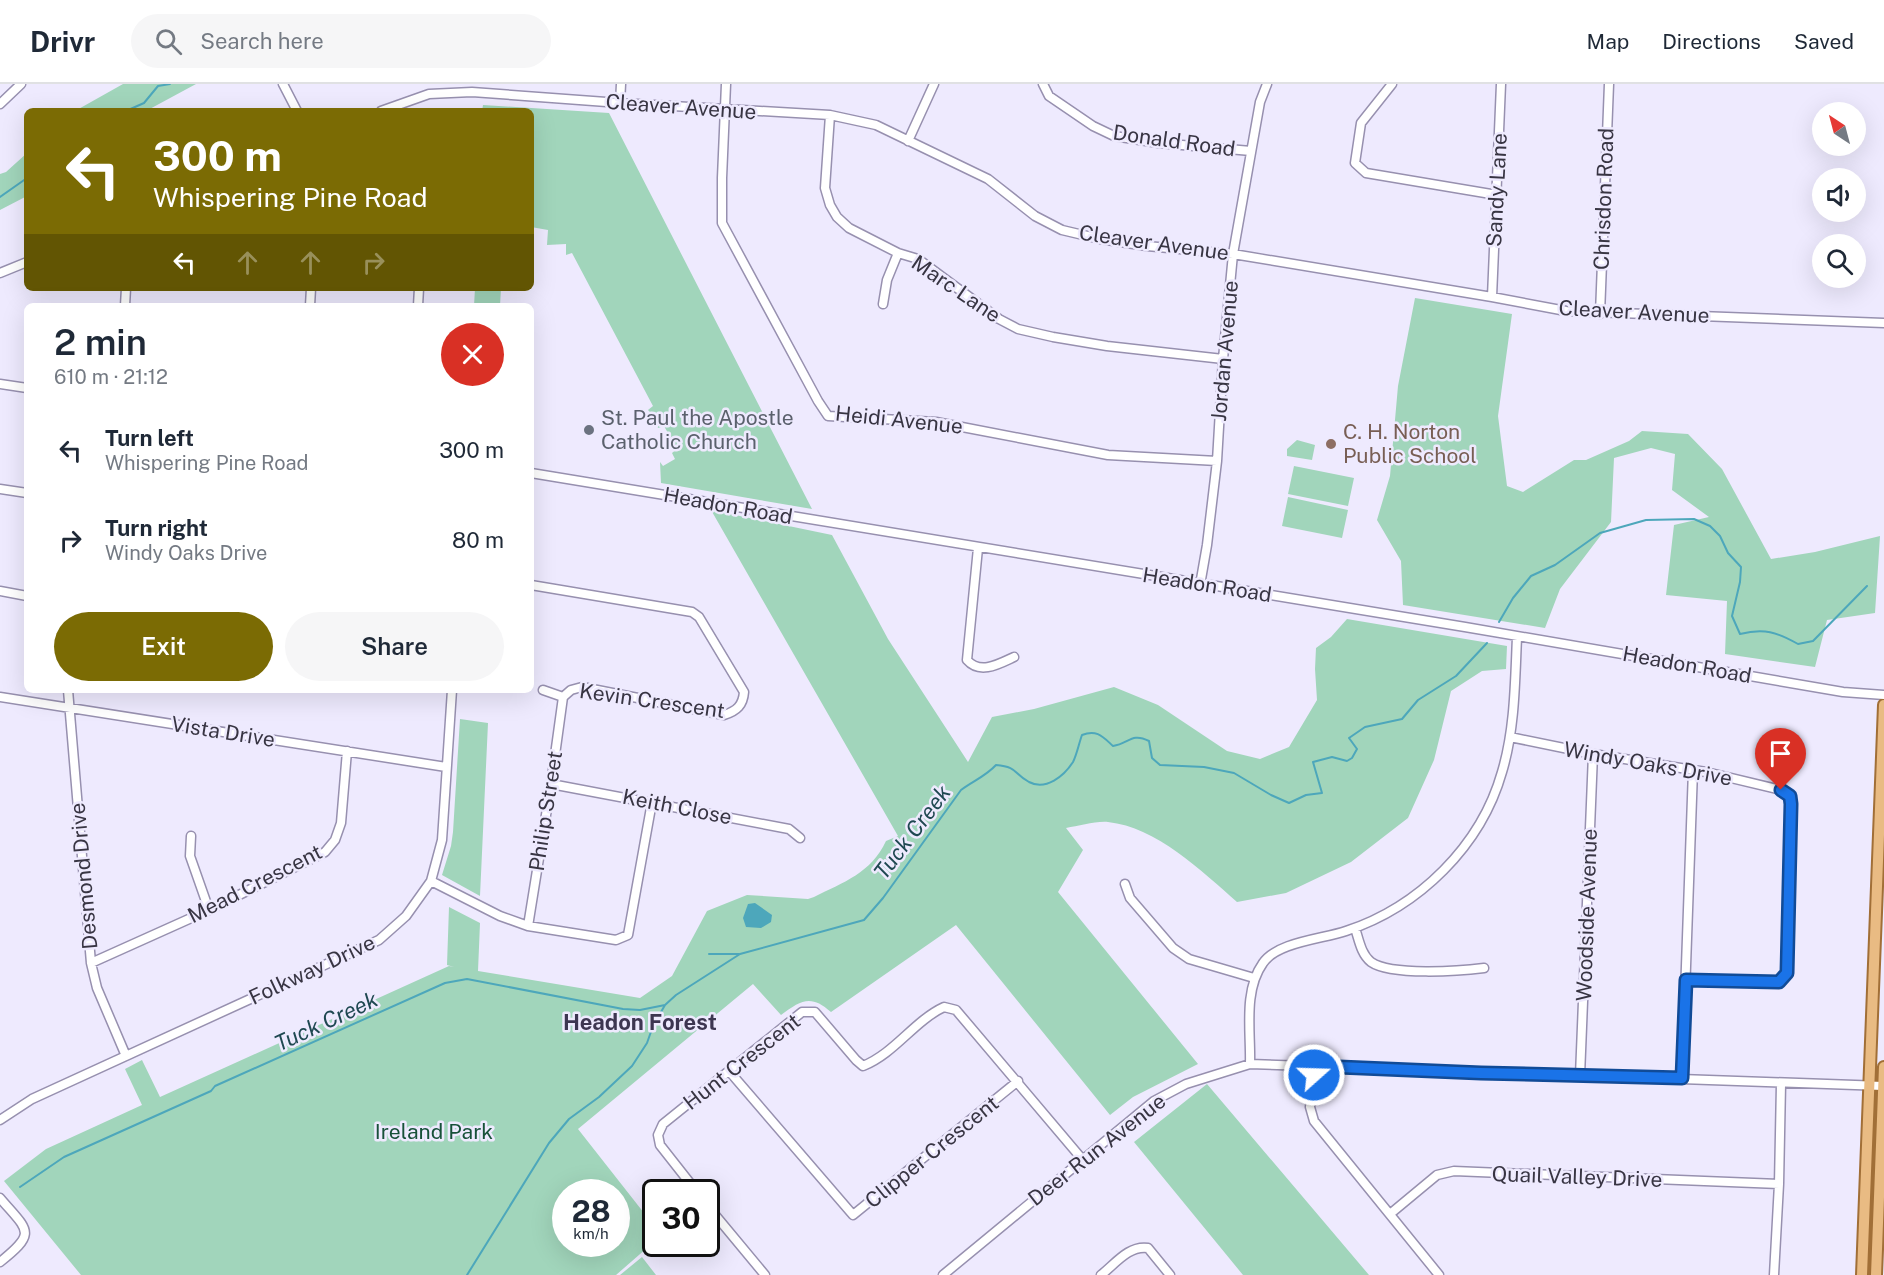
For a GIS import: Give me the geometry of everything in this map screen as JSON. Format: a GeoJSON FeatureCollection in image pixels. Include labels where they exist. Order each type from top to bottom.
{"type":"FeatureCollection","features":[{"type":"Feature","properties":{"kind":"main road"},"geometry":{"type":"LineString","coordinates":[[1862,1275],[1884,705]]}},
{"type":"Feature","properties":{"kind":"main road"},"geometry":{"type":"LineString","coordinates":[[1876,1275],[1884,1067]]}},
{"type":"Feature","properties":{"kind":"street"},"geometry":{"type":"LineString","coordinates":[[0,104],[21,84]]}},
{"type":"Feature","properties":{"kind":"street"},"geometry":{"type":"LineString","coordinates":[[283,84],[295,108]]}},
{"type":"Feature","properties":{"kind":"street"},"geometry":{"type":"LineString","coordinates":[[620,103],[621,84]]}},
{"type":"Feature","properties":{"kind":"street","name":"Heidi Avenue"},"geometry":{"type":"LineString","coordinates":[[726,84],[721,189],[722,223],[828,416],[936,422],[1108,454],[1217,461]]}},
{"type":"Feature","properties":{"kind":"street"},"geometry":{"type":"LineString","coordinates":[[908,141],[934,84]]}},
{"type":"Feature","properties":{"kind":"street","name":"Donald Road"},"geometry":{"type":"LineString","coordinates":[[1043,84],[1049,96],[1093,126],[1114,136],[1159,143],[1251,151]]}},
{"type":"Feature","properties":{"kind":"street","name":"Jordan Avenue"},"geometry":{"type":"LineString","coordinates":[[1200,585],[1217,461],[1223,359],[1233,254],[1260,102],[1267,84]]}},
{"type":"Feature","properties":{"kind":"street"},"geometry":{"type":"LineString","coordinates":[[1392,84],[1361,123],[1355,162],[1366,172],[1497,195]]}},
{"type":"Feature","properties":{"kind":"street","name":"Sandy Lane"},"geometry":{"type":"LineString","coordinates":[[1492,297],[1501,84]]}},
{"type":"Feature","properties":{"kind":"street","name":"Chrisdon Road"},"geometry":{"type":"LineString","coordinates":[[1600,314],[1609,84]]}},
{"type":"Feature","properties":{"kind":"street","name":"Cleaver Avenue"},"geometry":{"type":"LineString","coordinates":[[389,108],[429,94],[472,92],[830,115],[876,125],[988,179],[1035,216],[1062,230],[1147,246],[1233,254],[1566,311],[1884,323]]}},
{"type":"Feature","properties":{"kind":"street"},"geometry":{"type":"LineString","coordinates":[[410,100],[412,108]]}},
{"type":"Feature","properties":{"kind":"street","name":"Marc Lane"},"geometry":{"type":"LineString","coordinates":[[830,115],[825,188],[830,205],[837,217],[849,228],[898,253],[918,259],[999,320],[1018,329],[1053,338],[1107,346],[1223,359]]}},
{"type":"Feature","properties":{"kind":"street"},"geometry":{"type":"LineString","coordinates":[[883,304],[887,280],[898,253]]}},
{"type":"Feature","properties":{"kind":"street"},"geometry":{"type":"LineString","coordinates":[[0,273],[24,263]]}},
{"type":"Feature","properties":{"kind":"street"},"geometry":{"type":"LineString","coordinates":[[0,384],[24,388]]}},
{"type":"Feature","properties":{"kind":"street","name":"Headon Road"},"geometry":{"type":"LineString","coordinates":[[534,474],[1843,692],[1884,695]]}},
{"type":"Feature","properties":{"kind":"street"},"geometry":{"type":"LineString","coordinates":[[0,489],[24,493]]}},
{"type":"Feature","properties":{"kind":"street"},"geometry":{"type":"LineString","coordinates":[[978,548],[967,660],[974,666],[985,668],[1014,657]]}},
{"type":"Feature","properties":{"kind":"street","name":"Kevin Crescent"},"geometry":{"type":"LineString","coordinates":[[534,586],[692,612],[699,617],[744,692],[743,701],[734,712],[724,715],[582,687],[571,690],[562,697],[543,690]]}},
{"type":"Feature","properties":{"kind":"street"},"geometry":{"type":"LineString","coordinates":[[0,591],[24,595]]}},
{"type":"Feature","properties":{"kind":"street"},"geometry":{"type":"LineString","coordinates":[[1251,1064],[1250,992],[1254,978],[1264,960],[1285,947],[1330,937],[1355,928],[1379,918],[1406,902],[1433,881],[1477,830],[1502,773],[1510,737],[1517,637]]}},
{"type":"Feature","properties":{"kind":"street","name":"Desmond Drive"},"geometry":{"type":"LineString","coordinates":[[68,693],[92,963],[97,988],[126,1056]]}},
{"type":"Feature","properties":{"kind":"street","name":"Folkway Drive"},"geometry":{"type":"LineString","coordinates":[[0,1120],[32,1099],[378,940],[406,916],[431,882],[442,840],[452,693]]}},
{"type":"Feature","properties":{"kind":"street","name":"Vista Drive"},"geometry":{"type":"LineString","coordinates":[[0,697],[446,767]]}},
{"type":"Feature","properties":{"kind":"street","name":"Philip Street"},"geometry":{"type":"LineString","coordinates":[[528,926],[551,784],[562,697]]}},
{"type":"Feature","properties":{"kind":"street","name":"Windy Oaks Drive"},"geometry":{"type":"LineString","coordinates":[[1510,737],[1593,754],[1693,770],[1781,790],[1790,796],[1787,973],[1779,982],[1686,980]]}},
{"type":"Feature","properties":{"kind":"street","name":"Mead Crescent"},"geometry":{"type":"LineString","coordinates":[[92,963],[209,910],[325,852],[335,840],[340,823],[347,751]]}},
{"type":"Feature","properties":{"kind":"street","name":"Woodside Avenue"},"geometry":{"type":"LineString","coordinates":[[1580,1076],[1593,754]]}},
{"type":"Feature","properties":{"kind":"street"},"geometry":{"type":"LineString","coordinates":[[1682,1078],[1693,770]]}},
{"type":"Feature","properties":{"kind":"street","name":"Keith Close"},"geometry":{"type":"LineString","coordinates":[[551,784],[789,829],[800,838]]}},
{"type":"Feature","properties":{"kind":"street"},"geometry":{"type":"LineString","coordinates":[[431,882],[500,916],[528,926],[616,940],[628,935],[652,802]]}},
{"type":"Feature","properties":{"kind":"street"},"geometry":{"type":"LineString","coordinates":[[191,836],[190,856],[209,910]]}},
{"type":"Feature","properties":{"kind":"street"},"geometry":{"type":"LineString","coordinates":[[1125,884],[1130,898],[1173,948],[1189,958],[1254,978]]}},
{"type":"Feature","properties":{"kind":"street"},"geometry":{"type":"LineString","coordinates":[[1355,928],[1363,951],[1371,962],[1380,966],[1423,971],[1484,968]]}},
{"type":"Feature","properties":{"kind":"street","name":"Hunt Crescent"},"geometry":{"type":"LineString","coordinates":[[686,1179],[660,1145],[658,1135],[663,1124],[802,1012],[815,1012],[856,1060],[863,1065],[878,1060],[932,1012],[944,1007],[956,1010],[1082,1159]]}},
{"type":"Feature","properties":{"kind":"street","name":"Deer Run Avenue"},"geometry":{"type":"LineString","coordinates":[[943,1275],[1154,1101],[1186,1084],[1251,1064],[1883,1086]]}},
{"type":"Feature","properties":{"kind":"street"},"geometry":{"type":"LineString","coordinates":[[1315,1066],[1310,1107],[1314,1121],[1439,1275]]}},
{"type":"Feature","properties":{"kind":"street","name":"Clipper Crescent"},"geometry":{"type":"LineString","coordinates":[[729,1071],[854,1215],[1018,1081]]}},
{"type":"Feature","properties":{"kind":"street"},"geometry":{"type":"LineString","coordinates":[[1774,1275],[1781,1084]]}},
{"type":"Feature","properties":{"kind":"street","name":"Quail Valley Drive"},"geometry":{"type":"LineString","coordinates":[[1390,1214],[1437,1175],[1454,1172],[1779,1184]]}},
{"type":"Feature","properties":{"kind":"street"},"geometry":{"type":"LineString","coordinates":[[0,1198],[23,1226],[25,1232],[21,1246],[0,1262]]}},
{"type":"Feature","properties":{"kind":"street"},"geometry":{"type":"LineString","coordinates":[[720,1221],[765,1275]]}},
{"type":"Feature","properties":{"kind":"street"},"geometry":{"type":"LineString","coordinates":[[1101,1275],[1130,1251],[1139,1247],[1148,1248],[1170,1275]]}},
{"type":"Feature","properties":{"kind":"green space"},"geometry":{"type":"Polygon","coordinates":[[[123,84],[196,84],[152,108],[80,108],[123,84]]]}},
{"type":"Feature","properties":{"kind":"green space"},"geometry":{"type":"Polygon","coordinates":[[[483,105],[530,108],[482,108],[483,105]]]}},
{"type":"Feature","properties":{"kind":"green space"},"geometry":{"type":"Polygon","coordinates":[[[534,108],[609,113],[812,509],[661,483],[660,462],[663,466],[675,459],[672,453],[677,449],[664,426],[658,428],[655,418],[648,410],[653,406],[572,253],[566,255],[566,244],[547,245],[548,230],[534,228],[534,108]]]}},
{"type":"Feature","properties":{"kind":"green space"},"geometry":{"type":"Polygon","coordinates":[[[24,156],[24,198],[0,210],[0,174],[6,172],[24,156]]]}},
{"type":"Feature","properties":{"kind":"green space"},"geometry":{"type":"Polygon","coordinates":[[[475,291],[501,291],[500,303],[474,303],[475,291]]]}},
{"type":"Feature","properties":{"kind":"green space"},"geometry":{"type":"Polygon","coordinates":[[[1415,298],[1512,314],[1498,416],[1507,486],[1523,492],[1574,460],[1586,460],[1629,441],[1642,431],[1688,434],[1722,469],[1771,559],[1815,552],[1880,536],[1875,613],[1827,620],[1815,667],[1725,654],[1727,601],[1666,595],[1674,525],[1709,517],[1672,490],[1675,454],[1651,448],[1614,458],[1611,522],[1560,589],[1545,628],[1403,605],[1401,561],[1377,520],[1390,476],[1398,386],[1415,298]]]}},
{"type":"Feature","properties":{"kind":"green space"},"geometry":{"type":"Polygon","coordinates":[[[1297,440],[1315,445],[1312,460],[1287,456],[1287,449],[1297,440]]]}},
{"type":"Feature","properties":{"kind":"green space"},"geometry":{"type":"Polygon","coordinates":[[[1294,466],[1354,478],[1348,506],[1288,494],[1294,466]]]}},
{"type":"Feature","properties":{"kind":"green space"},"geometry":{"type":"Polygon","coordinates":[[[1288,497],[1348,510],[1342,538],[1282,526],[1288,497]]]}},
{"type":"Feature","properties":{"kind":"green space","name":"Ireland Park"},"geometry":{"type":"Polygon","coordinates":[[[711,510],[832,535],[888,639],[968,762],[992,717],[1034,709],[1114,687],[1158,705],[1227,751],[1260,759],[1289,747],[1317,700],[1316,648],[1331,637],[1347,619],[1507,646],[1506,669],[1482,671],[1451,691],[1434,760],[1408,818],[1351,862],[1286,893],[1237,902],[1177,852],[1143,832],[1108,822],[1066,828],[1083,850],[1058,892],[1198,1064],[1133,1097],[1110,1115],[956,925],[831,1012],[818,1003],[806,1001],[781,1015],[753,984],[578,1129],[617,1179],[552,1179],[552,1257],[630,1257],[630,1195],[642,1210],[642,1252],[616,1275],[81,1275],[4,1181],[46,1149],[142,1105],[125,1069],[142,1060],[160,1097],[449,966],[454,967],[447,965],[449,907],[480,923],[478,971],[640,998],[672,976],[707,911],[747,895],[808,899],[814,897],[865,869],[880,852],[886,841],[898,836],[711,510]]]}},
{"type":"Feature","properties":{"kind":"green space"},"geometry":{"type":"Polygon","coordinates":[[[460,719],[488,723],[480,896],[442,875],[453,832],[460,719]]]}},
{"type":"Feature","properties":{"kind":"green space"},"geometry":{"type":"Polygon","coordinates":[[[1207,1084],[1369,1275],[1243,1275],[1134,1142],[1207,1084]]]}},
{"type":"Feature","properties":{"kind":"green space"},"geometry":{"type":"Polygon","coordinates":[[[642,1257],[656,1275],[620,1275],[642,1257]]]}},
{"type":"Feature","properties":{"kind":"water"},"geometry":{"type":"Polygon","coordinates":[[[755,903],[772,915],[771,922],[761,928],[746,927],[743,918],[748,904],[755,903]]]}},
{"type":"Feature","properties":{"kind":"waterway"},"geometry":{"type":"LineString","coordinates":[[133,108],[144,103],[158,86],[170,84]]}},
{"type":"Feature","properties":{"kind":"waterway"},"geometry":{"type":"LineString","coordinates":[[0,197],[24,180]]}},
{"type":"Feature","properties":{"kind":"waterway","name":"Tuck Creek"},"geometry":{"type":"LineString","coordinates":[[1499,622],[1513,598],[1531,576],[1555,565],[1600,533],[1646,520],[1694,519],[1710,526],[1720,536],[1728,553],[1741,567],[1732,616],[1740,634],[1763,631],[1777,634],[1798,644],[1813,641],[1867,586]]}},
{"type":"Feature","properties":{"kind":"waterway","name":"Tuck Creek"},"geometry":{"type":"LineString","coordinates":[[467,1275],[549,1143],[569,1119],[599,1097],[632,1066],[647,1043],[653,1026],[665,1005],[676,995],[740,954],[864,920],[883,898],[961,790],[996,765],[1008,767],[1029,782],[1042,785],[1054,781],[1069,767],[1082,735],[1096,733],[1113,746],[1138,738],[1149,741],[1152,758],[1160,765],[1204,767],[1234,773],[1289,803],[1306,795],[1322,793],[1313,762],[1332,757],[1347,761],[1352,758],[1357,749],[1349,738],[1365,727],[1402,719],[1418,700],[1456,676],[1487,643]]}},
{"type":"Feature","properties":{"kind":"waterway","name":"Tuck Creek"},"geometry":{"type":"LineString","coordinates":[[709,954],[739,954]]}},
{"type":"Feature","properties":{"kind":"waterway","name":"Tuck Creek"},"geometry":{"type":"LineString","coordinates":[[20,1187],[64,1157],[211,1091],[215,1086],[445,983],[467,979],[623,1009],[640,1010],[665,1005]]}},
{"type":"Feature","properties":{"kind":"place","name":"St. Paul the Apostle Catholic Church"},"geometry":{"type":"Point","coordinates":[589,430]}},
{"type":"Feature","properties":{"kind":"place","name":"C. H. Norton Public School"},"geometry":{"type":"Point","coordinates":[1331,444]}},
{"type":"Feature","properties":{"kind":"district","name":"Headon Forest"},"geometry":{"type":"Point","coordinates":[640,1022]}},
{"type":"Feature","properties":{"kind":"route"},"geometry":{"type":"LineString","coordinates":[[1314,1075],[1315,1066],[1682,1078],[1686,980],[1779,982],[1787,973],[1791,804],[1790,796],[1781,790]]}}]}
